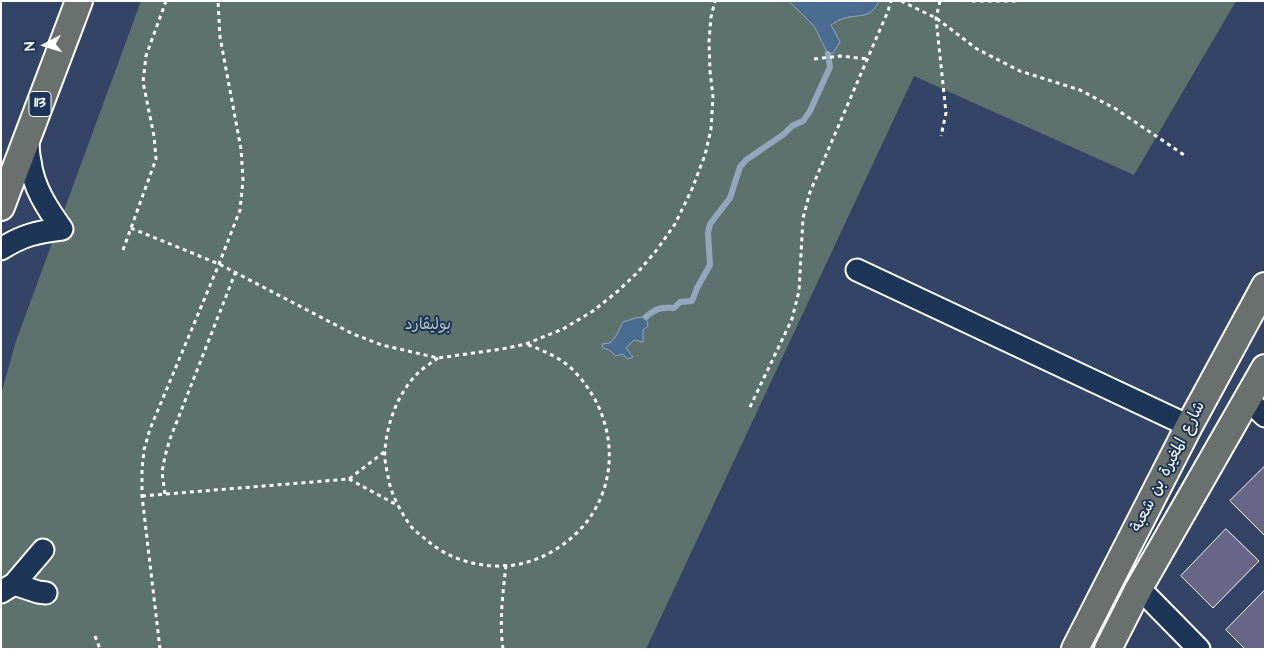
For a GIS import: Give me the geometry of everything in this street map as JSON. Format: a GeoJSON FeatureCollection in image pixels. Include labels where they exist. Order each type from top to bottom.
{"type":"FeatureCollection","features":[{"type":"Feature","properties":{"kind":"main road","name":"113"},"geometry":{"type":"LineString","coordinates":[[1,207],[79,1]]}},
{"type":"Feature","properties":{"kind":"main road","name":"شارع المغيرة بن شعبة"},"geometry":{"type":"LineString","coordinates":[[1075,649],[1189,426],[1265,286]]}},
{"type":"Feature","properties":{"kind":"main road","name":"شارع المغيرة بن شعبة"},"geometry":{"type":"LineString","coordinates":[[1108,649],[1139,588],[1256,408],[1265,368]]}},
{"type":"Feature","properties":{"kind":"street"},"geometry":{"type":"LineString","coordinates":[[1,249],[15,240],[38,232],[62,228],[47,208],[36,186],[30,162],[28,137]]}},
{"type":"Feature","properties":{"kind":"street"},"geometry":{"type":"LineString","coordinates":[[857,270],[1189,426]]}},
{"type":"Feature","properties":{"kind":"street"},"geometry":{"type":"LineString","coordinates":[[7,588],[43,550]]}},
{"type":"Feature","properties":{"kind":"street"},"geometry":{"type":"LineString","coordinates":[[7,588],[46,593]]}},
{"type":"Feature","properties":{"kind":"street"},"geometry":{"type":"LineString","coordinates":[[1139,588],[1199,649]]}},
{"type":"Feature","properties":{"kind":"path"},"geometry":{"type":"LineString","coordinates":[[123,250],[156,159],[154,136],[143,82],[146,56],[166,1]]}},
{"type":"Feature","properties":{"kind":"path"},"geometry":{"type":"LineString","coordinates":[[159,649],[142,496],[144,450],[150,429],[240,210],[243,180],[241,149],[220,37],[218,1]]}},
{"type":"Feature","properties":{"kind":"path"},"geometry":{"type":"LineString","coordinates":[[131,228],[236,271],[353,334],[382,345],[438,358],[526,344],[563,329],[593,311],[618,291],[656,251],[674,224],[692,189],[705,156],[711,129],[713,97],[709,41],[711,16],[715,1]]}},
{"type":"Feature","properties":{"kind":"path"},"geometry":{"type":"LineString","coordinates":[[750,407],[792,319],[800,291],[803,218],[810,192],[891,1]]}},
{"type":"Feature","properties":{"kind":"path"},"geometry":{"type":"LineString","coordinates":[[901,1],[936,18],[977,49],[1020,71],[1080,90],[1116,109],[1187,157]]}},
{"type":"Feature","properties":{"kind":"path"},"geometry":{"type":"LineString","coordinates":[[940,1],[936,18],[946,113],[941,136]]}},
{"type":"Feature","properties":{"kind":"path"},"geometry":{"type":"LineString","coordinates":[[972,1],[1018,1]]}},
{"type":"Feature","properties":{"kind":"path"},"geometry":{"type":"LineString","coordinates":[[814,59],[840,56],[868,59]]}},
{"type":"Feature","properties":{"kind":"path"},"geometry":{"type":"LineString","coordinates":[[165,494],[162,472],[170,439],[236,271]]}},
{"type":"Feature","properties":{"kind":"path"},"geometry":{"type":"LineString","coordinates":[[438,358],[416,375],[399,398],[389,424],[385,452],[388,479],[398,506],[414,529],[435,547],[459,560],[487,566],[514,565],[542,558],[566,544],[585,524],[600,500],[608,473],[610,445],[604,418],[592,393],[574,371],[552,354],[526,344]]}},
{"type":"Feature","properties":{"kind":"path"},"geometry":{"type":"LineString","coordinates":[[142,496],[350,479],[385,452]]}},
{"type":"Feature","properties":{"kind":"path"},"geometry":{"type":"LineString","coordinates":[[350,479],[398,506]]}},
{"type":"Feature","properties":{"kind":"path"},"geometry":{"type":"LineString","coordinates":[[503,649],[501,610],[506,565]]}},
{"type":"Feature","properties":{"kind":"path"},"geometry":{"type":"LineString","coordinates":[[95,636],[100,649]]}},
{"type":"Feature","properties":{"kind":"green space","name":"بوليڤارد"},"geometry":{"type":"Polygon","coordinates":[[[141,1],[1236,1],[1134,175],[914,76],[646,649],[1,649],[1,394],[16,341],[141,1]]]}},
{"type":"Feature","properties":{"kind":"water"},"geometry":{"type":"Polygon","coordinates":[[[789,1],[879,1],[867,14],[848,17],[831,25],[840,42],[833,53],[828,54],[814,26],[789,1]]]}},
{"type":"Feature","properties":{"kind":"water"},"geometry":{"type":"Polygon","coordinates":[[[646,317],[648,326],[643,330],[643,342],[634,340],[626,348],[633,357],[627,359],[623,354],[616,356],[603,348],[602,344],[610,343],[623,322],[646,317]]]}},
{"type":"Feature","properties":{"kind":"building"},"geometry":{"type":"Polygon","coordinates":[[[1265,466],[1265,536],[1230,501],[1265,466]]]}},
{"type":"Feature","properties":{"kind":"building"},"geometry":{"type":"Polygon","coordinates":[[[1226,529],[1259,561],[1213,608],[1181,576],[1226,529]]]}},
{"type":"Feature","properties":{"kind":"building"},"geometry":{"type":"Polygon","coordinates":[[[1265,590],[1265,649],[1245,649],[1226,630],[1265,590]]]}},
{"type":"Feature","properties":{"kind":"waterway"},"geometry":{"type":"LineString","coordinates":[[646,317],[659,309],[674,308],[680,302],[692,301],[710,265],[708,233],[710,224],[730,198],[740,167],[746,160],[784,134],[792,126],[803,121],[810,111],[830,67],[828,54]]}}]}
